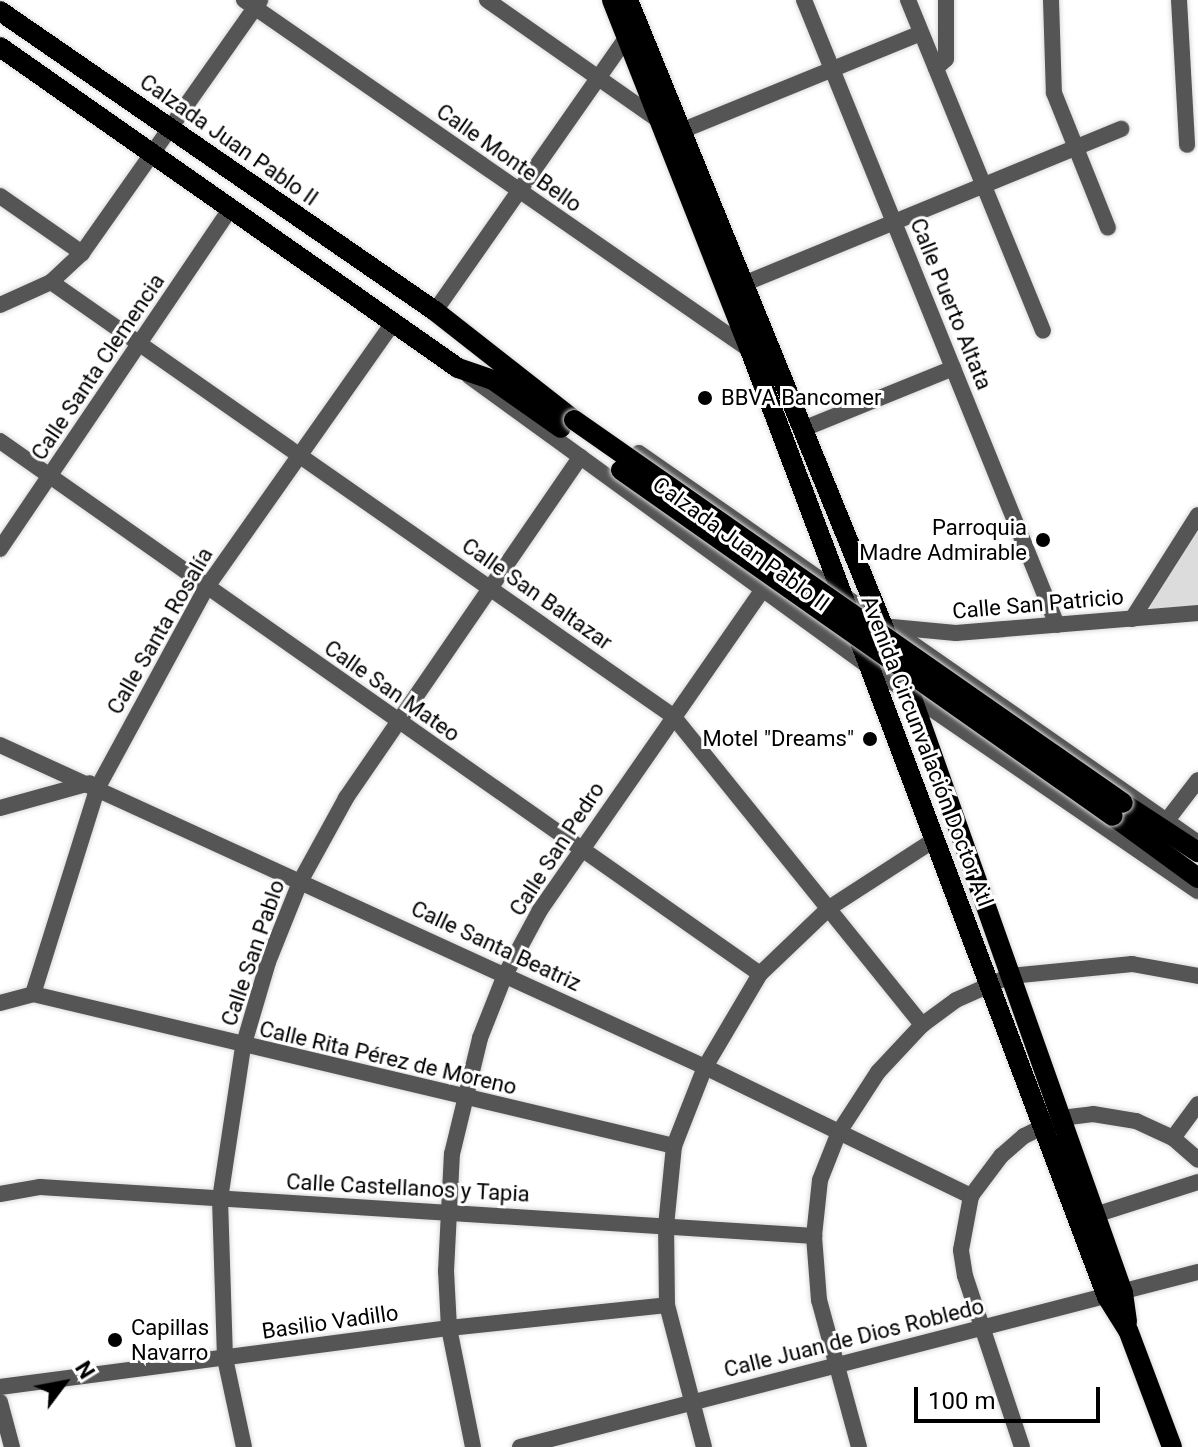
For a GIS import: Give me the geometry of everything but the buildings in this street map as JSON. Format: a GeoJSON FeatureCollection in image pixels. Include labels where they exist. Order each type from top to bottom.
{"type":"FeatureCollection","features":[{"type":"Feature","properties":{"kind":"main road","name":"Avenida Circunvalación Doctor Atl"},"geometry":{"type":"LineString","coordinates":[[612,0],[750,350],[989,983],[1095,1215],[1115,1295]]}},
{"type":"Feature","properties":{"kind":"main road","name":"Avenida Circunvalación Doctor Atl"},"geometry":{"type":"LineString","coordinates":[[628,0],[911,695],[1010,976],[1053,1121],[1115,1295]]}},
{"type":"Feature","properties":{"kind":"main road","name":"Calzada Juan Pablo II"},"geometry":{"type":"LineString","coordinates":[[0,11],[470,336],[502,369],[570,426]]}},
{"type":"Feature","properties":{"kind":"main road","name":"Calzada Juan Pablo II"},"geometry":{"type":"LineString","coordinates":[[0,47],[458,368],[493,380],[570,426],[1118,809],[1198,878]]}},
{"type":"Feature","properties":{"kind":"main road","name":"Calzada Juan Pablo II"},"geometry":{"type":"LineString","coordinates":[[1118,809],[1198,852]]}},
{"type":"Feature","properties":{"kind":"main road"},"geometry":{"type":"LineString","coordinates":[[1115,1295],[1172,1447]]}},
{"type":"Feature","properties":{"kind":"street"},"geometry":{"type":"LineString","coordinates":[[487,0],[661,122]]}},
{"type":"Feature","properties":{"kind":"street","name":"Calle Puerto Altata"},"geometry":{"type":"LineString","coordinates":[[804,0],[1057,625]]}},
{"type":"Feature","properties":{"kind":"street"},"geometry":{"type":"LineString","coordinates":[[908,0],[1043,331]]}},
{"type":"Feature","properties":{"kind":"street"},"geometry":{"type":"LineString","coordinates":[[936,68],[946,59],[946,0]]}},
{"type":"Feature","properties":{"kind":"street"},"geometry":{"type":"LineString","coordinates":[[1051,0],[1054,93],[1108,228]]}},
{"type":"Feature","properties":{"kind":"street"},"geometry":{"type":"LineString","coordinates":[[1179,0],[1187,145]]}},
{"type":"Feature","properties":{"kind":"street"},"geometry":{"type":"LineString","coordinates":[[0,305],[51,282],[82,253],[253,3]]}},
{"type":"Feature","properties":{"kind":"street","name":"Calle Monte Bello"},"geometry":{"type":"LineString","coordinates":[[253,3],[518,191],[750,350]]}},
{"type":"Feature","properties":{"kind":"street"},"geometry":{"type":"LineString","coordinates":[[681,131],[921,33]]}},
{"type":"Feature","properties":{"kind":"street"},"geometry":{"type":"LineString","coordinates":[[435,311],[627,37]]}},
{"type":"Feature","properties":{"kind":"street"},"geometry":{"type":"LineString","coordinates":[[1183,87],[1198,96]]}},
{"type":"Feature","properties":{"kind":"street"},"geometry":{"type":"LineString","coordinates":[[743,284],[893,219],[1121,129]]}},
{"type":"Feature","properties":{"kind":"street"},"geometry":{"type":"LineString","coordinates":[[0,196],[82,253]]}},
{"type":"Feature","properties":{"kind":"street","name":"Calle Santa Clemencia"},"geometry":{"type":"LineString","coordinates":[[0,549],[141,345],[230,209]]}},
{"type":"Feature","properties":{"kind":"street","name":"Calle San Baltazar"},"geometry":{"type":"LineString","coordinates":[[51,282],[673,716],[922,1025]]}},
{"type":"Feature","properties":{"kind":"street","name":"Calle Santa Rosalía"},"geometry":{"type":"LineString","coordinates":[[33,994],[94,785],[206,588],[393,323]]}},
{"type":"Feature","properties":{"kind":"street","name":"Calzada Juan Pablo II"},"geometry":{"type":"LineString","coordinates":[[470,336],[841,592],[882,625],[1168,819],[1198,843]]}},
{"type":"Feature","properties":{"kind":"street","name":"Calzada Juan Pablo II"},"geometry":{"type":"LineString","coordinates":[[458,368],[866,664],[1198,891]]}},
{"type":"Feature","properties":{"kind":"street"},"geometry":{"type":"LineString","coordinates":[[803,429],[953,368]]}},
{"type":"Feature","properties":{"kind":"street","name":"Calle San Mateo"},"geometry":{"type":"LineString","coordinates":[[0,441],[760,974]]}},
{"type":"Feature","properties":{"kind":"street","name":"Calle San Pablo"},"geometry":{"type":"LineString","coordinates":[[244,1447],[225,1358],[220,1199],[243,1047],[268,962],[301,880],[397,721],[580,457]]}},
{"type":"Feature","properties":{"kind":"street"},"geometry":{"type":"LineString","coordinates":[[1132,619],[1198,515]]}},
{"type":"Feature","properties":{"kind":"street"},"geometry":{"type":"LineString","coordinates":[[796,614],[817,600],[815,575]]}},
{"type":"Feature","properties":{"kind":"street","name":"Calle San Pedro"},"geometry":{"type":"LineString","coordinates":[[473,1447],[449,1328],[447,1212],[462,1097],[505,975],[580,848],[762,590]]}},
{"type":"Feature","properties":{"kind":"street","name":"Calle San Patricio"},"geometry":{"type":"LineString","coordinates":[[882,625],[941,634],[1198,613]]}},
{"type":"Feature","properties":{"kind":"street"},"geometry":{"type":"LineString","coordinates":[[946,718],[949,694],[971,684]]}},
{"type":"Feature","properties":{"kind":"street","name":"Calle Santa Beatriz"},"geometry":{"type":"LineString","coordinates":[[0,745],[94,785],[705,1067],[971,1196]]}},
{"type":"Feature","properties":{"kind":"street"},"geometry":{"type":"LineString","coordinates":[[1168,819],[1198,780]]}},
{"type":"Feature","properties":{"kind":"street"},"geometry":{"type":"LineString","coordinates":[[0,808],[94,785]]}},
{"type":"Feature","properties":{"kind":"street"},"geometry":{"type":"LineString","coordinates":[[704,1447],[689,1402],[667,1305],[666,1226],[674,1146],[705,1067],[760,974],[829,908],[934,840]]}},
{"type":"Feature","properties":{"kind":"street"},"geometry":{"type":"LineString","coordinates":[[859,1447],[819,1300],[814,1236],[820,1180],[839,1132],[878,1072],[922,1025],[989,983],[1010,976],[1073,966],[1132,964],[1198,976]]}},
{"type":"Feature","properties":{"kind":"street","name":"Calle Rita Pérez de Moreno"},"geometry":{"type":"LineString","coordinates":[[0,1003],[33,994],[243,1047],[674,1146]]}},
{"type":"Feature","properties":{"kind":"street"},"geometry":{"type":"LineString","coordinates":[[1173,1138],[1198,1104]]}},
{"type":"Feature","properties":{"kind":"street"},"geometry":{"type":"LineString","coordinates":[[1015,1445],[961,1250],[971,1196],[1001,1156],[1053,1121],[1116,1115],[1173,1138],[1198,1160]]}},
{"type":"Feature","properties":{"kind":"street"},"geometry":{"type":"LineString","coordinates":[[1095,1215],[1198,1182]]}},
{"type":"Feature","properties":{"kind":"street","name":"Calle Castellanos y Tapia"},"geometry":{"type":"LineString","coordinates":[[0,1194],[40,1187],[814,1236]]}},
{"type":"Feature","properties":{"kind":"street","name":"Calle Juan de Dios Robledo"},"geometry":{"type":"LineString","coordinates":[[520,1447],[1198,1272]]}},
{"type":"Feature","properties":{"kind":"street","name":"Basilio Vadillo"},"geometry":{"type":"LineString","coordinates":[[0,1387],[449,1328],[667,1305]]}},
{"type":"Feature","properties":{"kind":"street"},"geometry":{"type":"LineString","coordinates":[[0,1402],[12,1447]]}},
{"type":"Feature","properties":{"kind":"shaded area"},"geometry":{"type":"Polygon","coordinates":[[[1198,524],[1198,607],[1145,611],[1198,524]]]}},
{"type":"Feature","properties":{"kind":"place","name":"BBVA Bancomer"},"geometry":{"type":"Point","coordinates":[705,398]}},
{"type":"Feature","properties":{"kind":"place","name":"Parroquia Madre Admirable"},"geometry":{"type":"Point","coordinates":[1043,540]}},
{"type":"Feature","properties":{"kind":"place","name":"Motel \"Dreams\""},"geometry":{"type":"Point","coordinates":[870,739]}},
{"type":"Feature","properties":{"kind":"place","name":"Capillas Navarro"},"geometry":{"type":"Point","coordinates":[115,1340]}}]}
